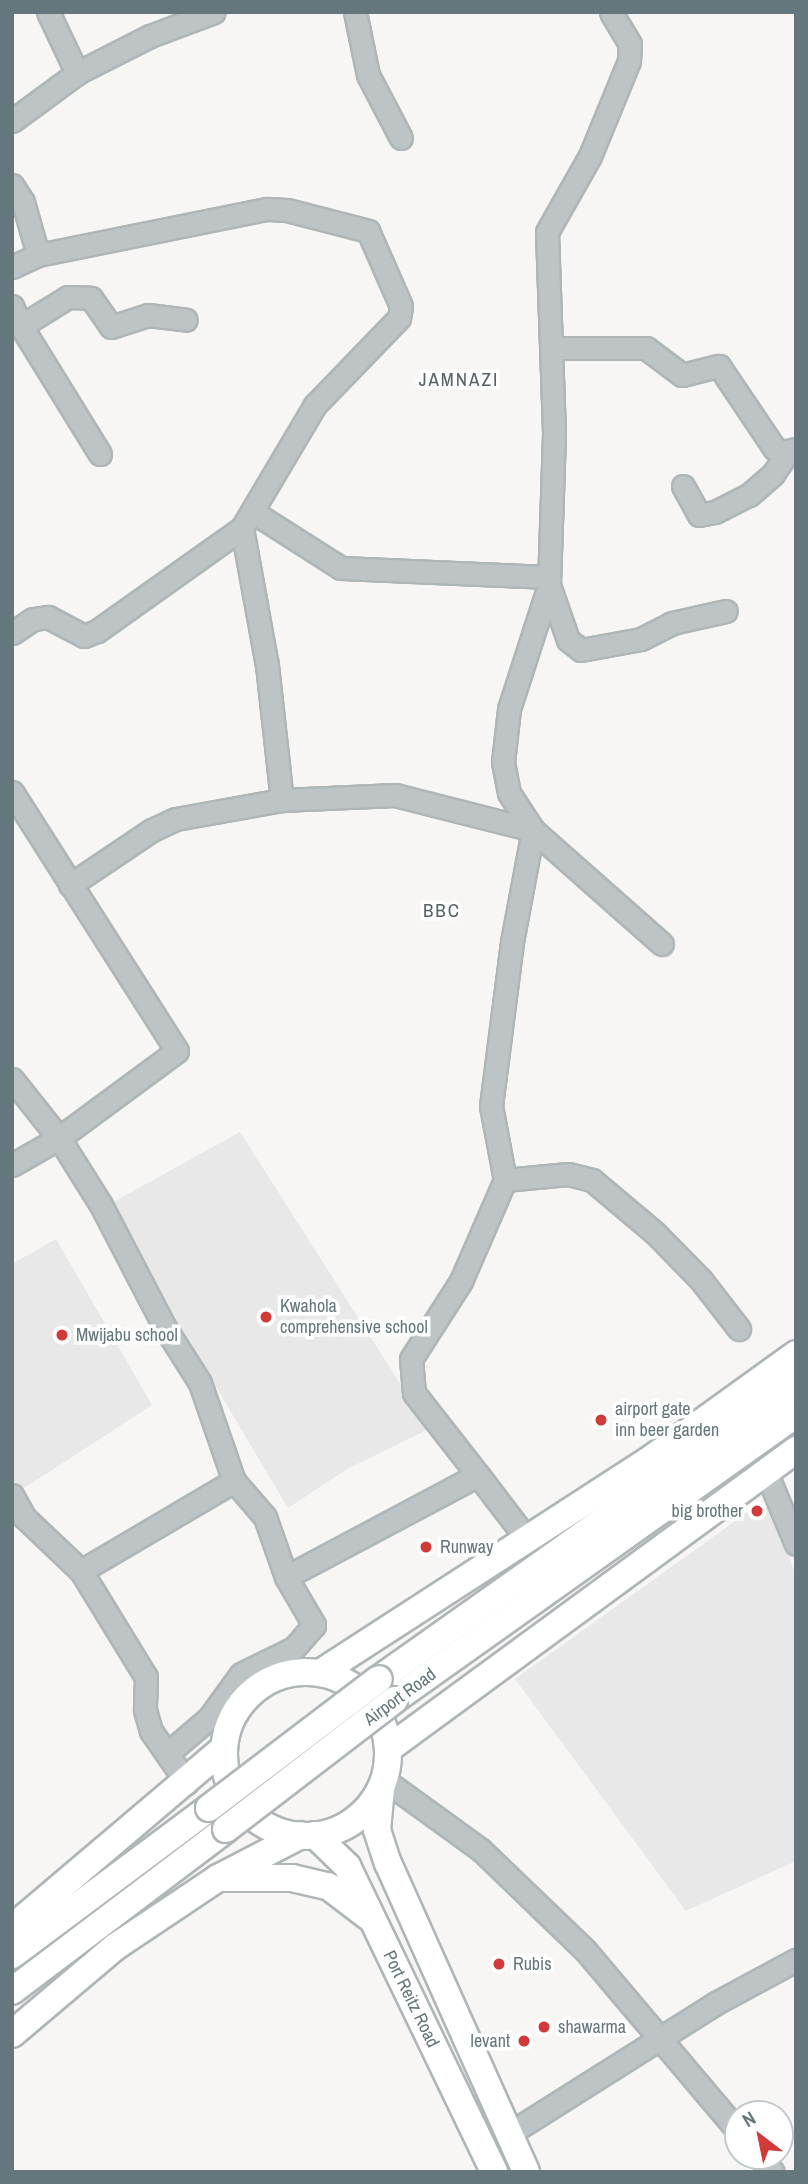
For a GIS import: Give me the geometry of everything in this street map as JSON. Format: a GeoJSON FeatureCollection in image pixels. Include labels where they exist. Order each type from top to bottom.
{"type":"FeatureCollection","features":[{"type":"Feature","properties":{"kind":"main road"},"geometry":{"type":"LineString","coordinates":[[320,1673],[645,1462],[796,1354]]}},
{"type":"Feature","properties":{"kind":"main road","name":"Airport Road"},"geometry":{"type":"LineString","coordinates":[[12,1955],[380,1679],[796,1384]]}},
{"type":"Feature","properties":{"kind":"main road","name":"Airport Road"},"geometry":{"type":"LineString","coordinates":[[12,1991],[394,1700],[796,1414]]}},
{"type":"Feature","properties":{"kind":"main road"},"geometry":{"type":"LineString","coordinates":[[388,1749],[796,1450]]}},
{"type":"Feature","properties":{"kind":"main road"},"geometry":{"type":"LineString","coordinates":[[308,1835],[273,1829],[249,1813],[229,1783],[224,1748],[238,1707],[258,1687],[284,1674],[320,1673],[346,1682],[367,1699],[382,1722],[388,1749],[377,1830],[388,1863],[507,2136],[526,2172]]}},
{"type":"Feature","properties":{"kind":"main road"},"geometry":{"type":"LineString","coordinates":[[12,1928],[187,1783],[224,1748]]}},
{"type":"Feature","properties":{"kind":"main road"},"geometry":{"type":"LineString","coordinates":[[12,2034],[115,1947],[218,1878],[308,1835],[347,1824],[361,1814],[382,1783]]}},
{"type":"Feature","properties":{"kind":"main road","name":"Port Reitz Road"},"geometry":{"type":"LineString","coordinates":[[308,1835],[347,1866],[494,2172]]}},
{"type":"Feature","properties":{"kind":"main road"},"geometry":{"type":"LineString","coordinates":[[218,1878],[292,1878],[328,1886],[373,1921]]}},
{"type":"Feature","properties":{"kind":"street"},"geometry":{"type":"LineString","coordinates":[[48,12],[77,73]]}},
{"type":"Feature","properties":{"kind":"street"},"geometry":{"type":"LineString","coordinates":[[12,121],[77,73],[175,19],[215,12]]}},
{"type":"Feature","properties":{"kind":"street"},"geometry":{"type":"LineString","coordinates":[[355,12],[368,75],[401,138]]}},
{"type":"Feature","properties":{"kind":"street"},"geometry":{"type":"LineString","coordinates":[[611,12],[632,51],[590,156],[547,232],[553,348],[549,581],[509,709],[503,762],[509,793],[533,830],[662,944]]}},
{"type":"Feature","properties":{"kind":"street"},"geometry":{"type":"LineString","coordinates":[[12,186],[23,202],[38,255]]}},
{"type":"Feature","properties":{"kind":"street"},"geometry":{"type":"LineString","coordinates":[[12,267],[38,255],[267,209],[287,210],[368,231],[401,306],[399,318],[315,405],[248,520],[97,631],[84,636],[48,617],[33,619],[12,633]]}},
{"type":"Feature","properties":{"kind":"street"},"geometry":{"type":"LineString","coordinates":[[21,326],[68,297],[91,298],[111,327],[148,315],[186,320]]}},
{"type":"Feature","properties":{"kind":"street"},"geometry":{"type":"LineString","coordinates":[[12,306],[21,326],[100,454]]}},
{"type":"Feature","properties":{"kind":"street"},"geometry":{"type":"LineString","coordinates":[[553,348],[646,348],[682,375],[719,366],[774,448],[792,450]]}},
{"type":"Feature","properties":{"kind":"street"},"geometry":{"type":"LineString","coordinates":[[683,486],[699,515],[715,512],[749,495],[773,474],[792,450]]}},
{"type":"Feature","properties":{"kind":"street"},"geometry":{"type":"LineString","coordinates":[[248,520],[341,568],[549,581]]}},
{"type":"Feature","properties":{"kind":"street"},"geometry":{"type":"LineString","coordinates":[[248,520],[282,800]]}},
{"type":"Feature","properties":{"kind":"street"},"geometry":{"type":"LineString","coordinates":[[549,581],[568,640],[581,650],[641,639],[672,623],[726,611]]}},
{"type":"Feature","properties":{"kind":"street"},"geometry":{"type":"LineString","coordinates":[[12,792],[177,1051],[59,1138],[12,1164]]}},
{"type":"Feature","properties":{"kind":"street"},"geometry":{"type":"LineString","coordinates":[[71,885],[152,830],[176,819],[282,800],[395,795],[533,830]]}},
{"type":"Feature","properties":{"kind":"street"},"geometry":{"type":"LineString","coordinates":[[527,1539],[414,1393],[411,1359],[471,1263],[505,1180],[491,1106],[516,918],[533,830]]}},
{"type":"Feature","properties":{"kind":"street"},"geometry":{"type":"LineString","coordinates":[[12,1079],[59,1138],[200,1383],[234,1481],[265,1517],[286,1577],[314,1625],[294,1648],[240,1674],[209,1718],[167,1754]]}},
{"type":"Feature","properties":{"kind":"street"},"geometry":{"type":"LineString","coordinates":[[505,1180],[568,1174],[592,1181],[655,1233],[701,1280],[739,1329]]}},
{"type":"Feature","properties":{"kind":"street"},"geometry":{"type":"LineString","coordinates":[[766,1472],[796,1544]]}},
{"type":"Feature","properties":{"kind":"street"},"geometry":{"type":"LineString","coordinates":[[286,1577],[478,1475]]}},
{"type":"Feature","properties":{"kind":"street"},"geometry":{"type":"LineString","coordinates":[[81,1571],[234,1481]]}},
{"type":"Feature","properties":{"kind":"street"},"geometry":{"type":"LineString","coordinates":[[12,1495],[24,1517],[81,1571],[146,1677],[145,1710],[151,1731],[187,1783]]}},
{"type":"Feature","properties":{"kind":"street"},"geometry":{"type":"LineString","coordinates":[[382,1783],[489,1858],[612,1977],[724,2114]]}},
{"type":"Feature","properties":{"kind":"street"},"geometry":{"type":"LineString","coordinates":[[507,2136],[662,2036],[796,1960]]}},
{"type":"Feature","properties":{"kind":"shaded area","name":"Kwahola comprehensive school"},"geometry":{"type":"Polygon","coordinates":[[[240,1132],[429,1429],[347,1469],[288,1508],[108,1205],[240,1132]]]}},
{"type":"Feature","properties":{"kind":"shaded area","name":"Mwijabu school"},"geometry":{"type":"Polygon","coordinates":[[[56,1239],[152,1405],[12,1496],[12,1264],[56,1239]]]}},
{"type":"Feature","properties":{"kind":"shaded area"},"geometry":{"type":"Polygon","coordinates":[[[759,1504],[771,1509],[796,1575],[796,1861],[686,1911],[515,1679],[759,1504]]]}},
{"type":"Feature","properties":{"kind":"place","name":"Kwahola comprehensive school"},"geometry":{"type":"Point","coordinates":[266,1317]}},
{"type":"Feature","properties":{"kind":"place","name":"Mwijabu school"},"geometry":{"type":"Point","coordinates":[62,1335]}},
{"type":"Feature","properties":{"kind":"place","name":"airport gate inn beer garden"},"geometry":{"type":"Point","coordinates":[601,1420]}},
{"type":"Feature","properties":{"kind":"place","name":"big brother"},"geometry":{"type":"Point","coordinates":[757,1511]}},
{"type":"Feature","properties":{"kind":"place","name":"Runway"},"geometry":{"type":"Point","coordinates":[426,1547]}},
{"type":"Feature","properties":{"kind":"place","name":"Rubis"},"geometry":{"type":"Point","coordinates":[499,1964]}},
{"type":"Feature","properties":{"kind":"place","name":"shawarma"},"geometry":{"type":"Point","coordinates":[544,2027]}},
{"type":"Feature","properties":{"kind":"place","name":"levant"},"geometry":{"type":"Point","coordinates":[524,2041]}},
{"type":"Feature","properties":{"kind":"district","name":"JAMNAZI"},"geometry":{"type":"Point","coordinates":[459,380]}},
{"type":"Feature","properties":{"kind":"district","name":"BBC"},"geometry":{"type":"Point","coordinates":[442,911]}}]}
